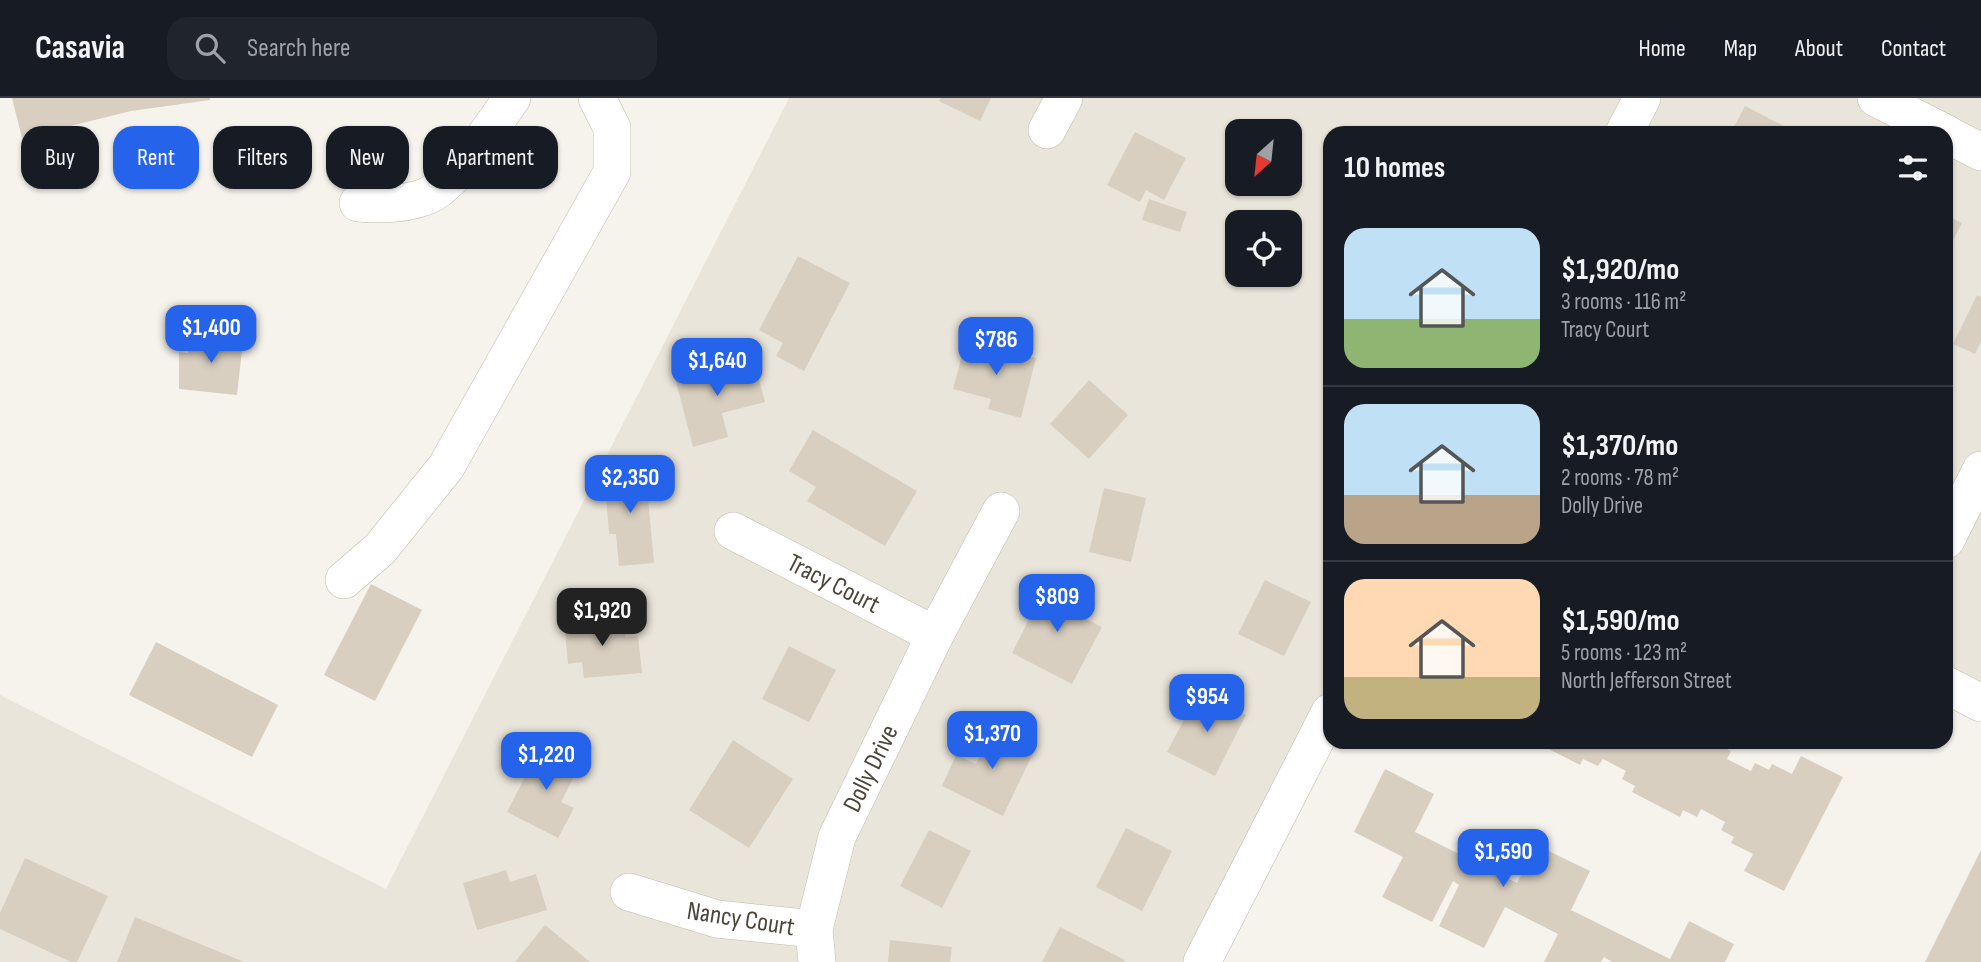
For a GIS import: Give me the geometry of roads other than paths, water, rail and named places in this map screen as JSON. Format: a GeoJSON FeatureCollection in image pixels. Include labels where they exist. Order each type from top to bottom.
{"type":"FeatureCollection","features":[{"type":"Feature","properties":{"kind":"street"},"geometry":{"type":"LineString","coordinates":[[358,203],[388,206],[429,195],[461,168],[512,98]]}},
{"type":"Feature","properties":{"kind":"street"},"geometry":{"type":"LineString","coordinates":[[344,580],[380,549],[446,467],[612,172],[612,128],[597,98]]}},
{"type":"Feature","properties":{"kind":"street"},"geometry":{"type":"LineString","coordinates":[[1047,130],[1064,98]]}},
{"type":"Feature","properties":{"kind":"street"},"geometry":{"type":"LineString","coordinates":[[1628,126],[1642,98]]}},
{"type":"Feature","properties":{"kind":"street"},"geometry":{"type":"LineString","coordinates":[[1876,98],[1931,126]]}},
{"type":"Feature","properties":{"kind":"street"},"geometry":{"type":"LineString","coordinates":[[1953,137],[1981,152]]}},
{"type":"Feature","properties":{"kind":"street"},"geometry":{"type":"LineString","coordinates":[[1953,526],[1981,470]]}},
{"type":"Feature","properties":{"kind":"street","name":"Dolly Drive"},"geometry":{"type":"LineString","coordinates":[[816,946],[836,837],[935,635],[1001,511]]}},
{"type":"Feature","properties":{"kind":"street","name":"Tracy Court"},"geometry":{"type":"LineString","coordinates":[[733,531],[935,635]]}},
{"type":"Feature","properties":{"kind":"street"},"geometry":{"type":"LineString","coordinates":[[1953,689],[1981,703]]}},
{"type":"Feature","properties":{"kind":"street"},"geometry":{"type":"LineString","coordinates":[[1202,962],[1323,726]]}},
{"type":"Feature","properties":{"kind":"street","name":"Nancy Court"},"geometry":{"type":"LineString","coordinates":[[629,892],[816,946]]}}]}
